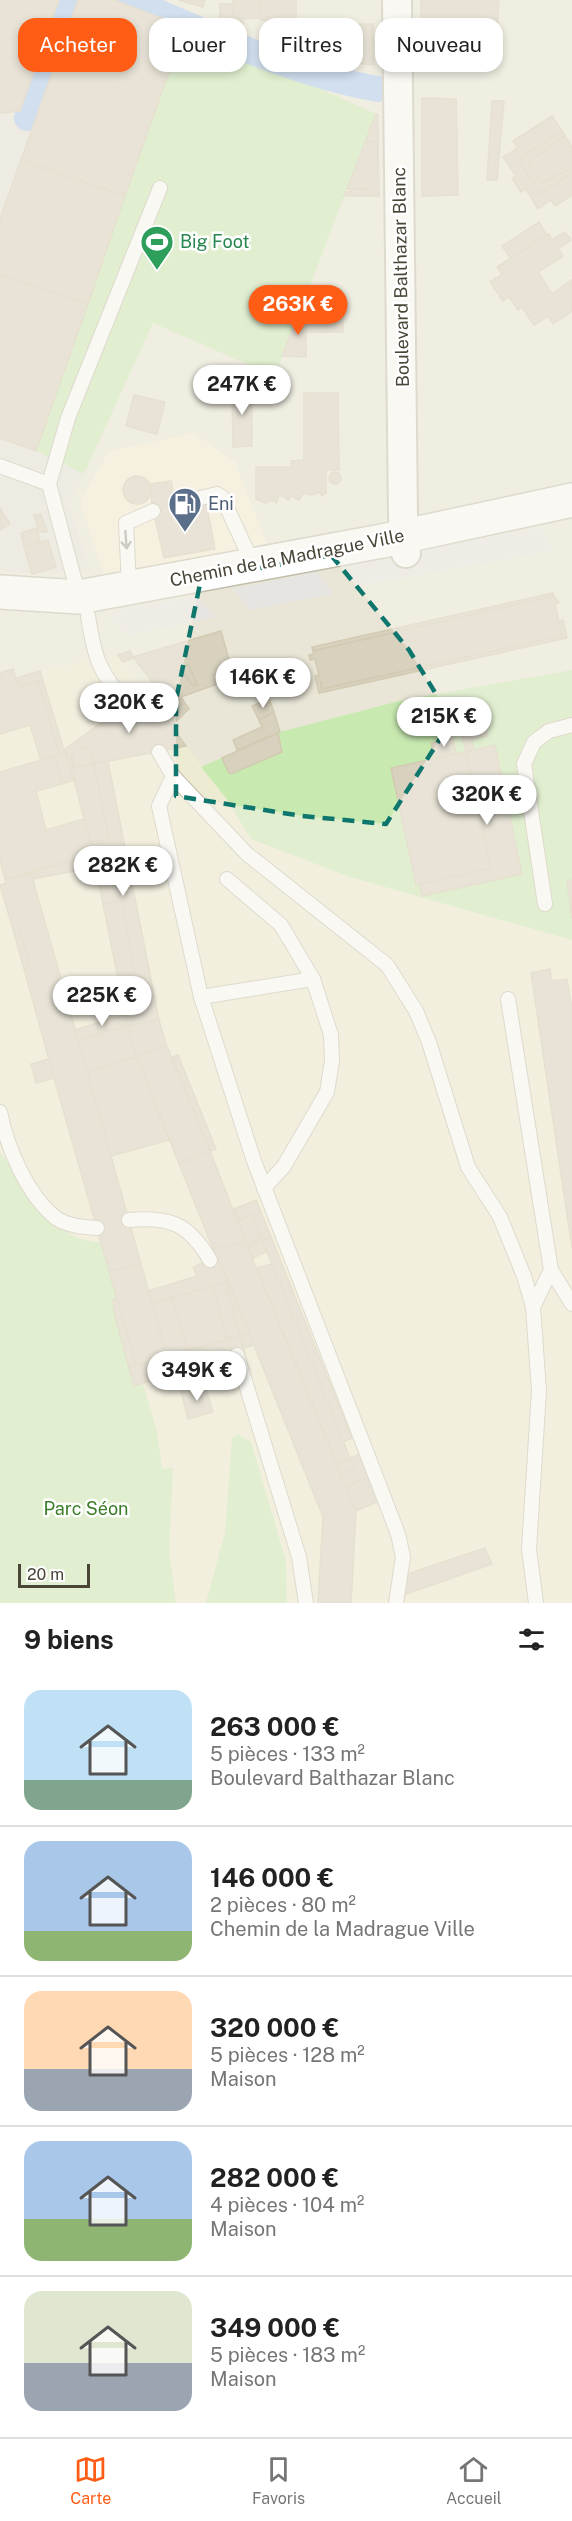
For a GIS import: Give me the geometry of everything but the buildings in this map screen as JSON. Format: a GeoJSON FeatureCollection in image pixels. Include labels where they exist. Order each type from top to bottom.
{"type":"FeatureCollection","features":[{"type":"Feature","properties":{"kind":"street","name":"Boulevard Balthazar Blanc"},"geometry":{"type":"LineString","coordinates":[[397,0],[405,544]]}},
{"type":"Feature","properties":{"kind":"street","name":"Chemin de la Madrague Ville"},"geometry":{"type":"LineString","coordinates":[[0,611],[84,606],[405,544],[572,500]]}},
{"type":"Feature","properties":{"kind":"street","name":"Chemin de la Madrague Ville"},"geometry":{"type":"LineString","coordinates":[[0,592],[84,606],[129,587],[253,564],[572,523]]}},
{"type":"Feature","properties":{"kind":"lane"},"geometry":{"type":"LineString","coordinates":[[126,705],[100,670],[95,658],[84,606],[49,484],[68,418],[160,188]]}},
{"type":"Feature","properties":{"kind":"lane"},"geometry":{"type":"LineString","coordinates":[[0,466],[49,484]]}},
{"type":"Feature","properties":{"kind":"lane"},"geometry":{"type":"LineString","coordinates":[[176,504],[217,494],[222,497],[253,564]]}},
{"type":"Feature","properties":{"kind":"lane"},"geometry":{"type":"LineString","coordinates":[[129,587],[126,523],[153,511]]}},
{"type":"Feature","properties":{"kind":"lane"},"geometry":{"type":"LineString","coordinates":[[545,904],[524,764],[534,742],[549,731],[572,725]]}},
{"type":"Feature","properties":{"kind":"lane"},"geometry":{"type":"LineString","coordinates":[[159,752],[173,776],[247,854],[379,959],[404,988],[429,1042],[468,1167],[500,1216],[524,1276],[533,1307],[539,1391],[529,1549],[536,1603]]}},
{"type":"Feature","properties":{"kind":"lane"},"geometry":{"type":"LineString","coordinates":[[173,776],[159,806],[201,997],[264,1188],[398,1534],[404,1557],[396,1603]]}},
{"type":"Feature","properties":{"kind":"lane"},"geometry":{"type":"LineString","coordinates":[[227,879],[281,926],[313,979],[331,1035],[332,1061],[327,1092],[284,1166],[264,1188]]}},
{"type":"Feature","properties":{"kind":"lane"},"geometry":{"type":"LineString","coordinates":[[201,997],[313,979]]}},
{"type":"Feature","properties":{"kind":"lane"},"geometry":{"type":"LineString","coordinates":[[508,999],[551,1270],[572,1304]]}},
{"type":"Feature","properties":{"kind":"lane"},"geometry":{"type":"LineString","coordinates":[[0,1112],[5,1135],[16,1163],[42,1203],[57,1218],[70,1224],[97,1228]]}},
{"type":"Feature","properties":{"kind":"lane"},"geometry":{"type":"LineString","coordinates":[[129,1220],[148,1218],[171,1221],[197,1238],[210,1260]]}},
{"type":"Feature","properties":{"kind":"lane"},"geometry":{"type":"LineString","coordinates":[[533,1307],[551,1270]]}},
{"type":"Feature","properties":{"kind":"lane"},"geometry":{"type":"LineString","coordinates":[[237,1355],[299,1557],[306,1603]]}},
{"type":"Feature","properties":{"kind":"highlighted area"},"geometry":{"type":"Polygon","coordinates":[[[331,555],[409,650],[452,720],[386,824],[302,816],[176,796],[176,700],[201,579],[331,555]]]}},
{"type":"Feature","properties":{"kind":"shaded area"},"geometry":{"type":"Polygon","coordinates":[[[0,0],[572,0],[572,1603],[0,1603],[0,0]]]}},
{"type":"Feature","properties":{"kind":"shaded area"},"geometry":{"type":"Polygon","coordinates":[[[0,0],[78,0],[72,18],[18,18],[18,72],[52,72],[0,219],[0,0]]]}},
{"type":"Feature","properties":{"kind":"shaded area"},"geometry":{"type":"Polygon","coordinates":[[[194,433],[235,462],[268,546],[106,581],[80,502],[109,451],[194,433]]]}},
{"type":"Feature","properties":{"kind":"shaded area"},"geometry":{"type":"Polygon","coordinates":[[[0,438],[36,451],[84,474],[69,504],[90,569],[32,574],[0,570],[0,438]]]}},
{"type":"Feature","properties":{"kind":"shaded area"},"geometry":{"type":"Polygon","coordinates":[[[541,527],[553,551],[358,586],[343,566],[541,527]]]}},
{"type":"Feature","properties":{"kind":"shaded area"},"geometry":{"type":"Polygon","coordinates":[[[317,572],[333,594],[250,610],[233,589],[317,572]]]}},
{"type":"Feature","properties":{"kind":"shaded area"},"geometry":{"type":"Polygon","coordinates":[[[196,596],[216,617],[129,635],[112,621],[112,611],[196,596]]]}},
{"type":"Feature","properties":{"kind":"shaded area"},"geometry":{"type":"Polygon","coordinates":[[[118,655],[226,798],[251,839],[350,877],[572,940],[572,1603],[287,1603],[286,1561],[251,1442],[232,1438],[225,1533],[206,1603],[176,1603],[169,1550],[173,1469],[162,1469],[157,1431],[143,1384],[134,1386],[114,1313],[101,1243],[76,1238],[46,1217],[0,1152],[0,673],[13,669],[17,678],[95,658],[118,655]]]}},
{"type":"Feature","properties":{"kind":"green space","name":"Big Foot"},"geometry":{"type":"Polygon","coordinates":[[[78,0],[114,0],[161,18],[149,18],[149,72],[247,72],[247,55],[259,61],[259,72],[284,72],[376,114],[275,376],[153,323],[84,474],[36,451],[0,438],[0,219],[52,72],[137,72],[137,18],[72,18],[78,0]]]}},
{"type":"Feature","properties":{"kind":"green space"},"geometry":{"type":"Polygon","coordinates":[[[572,670],[572,940],[350,877],[251,839],[226,798],[201,767],[280,732],[399,701],[572,670]]]}},
{"type":"Feature","properties":{"kind":"green space","name":"Parc Séon"},"geometry":{"type":"Polygon","coordinates":[[[0,1152],[46,1217],[76,1238],[101,1243],[117,1298],[114,1313],[134,1386],[143,1384],[157,1431],[162,1469],[173,1468],[169,1550],[176,1603],[0,1603],[0,1152]]]}},
{"type":"Feature","properties":{"kind":"green space"},"geometry":{"type":"Polygon","coordinates":[[[238,1434],[251,1442],[286,1561],[287,1603],[206,1603],[225,1533],[232,1438],[238,1434]]]}},
{"type":"Feature","properties":{"kind":"waterway"},"geometry":{"type":"LineString","coordinates":[[27,118],[69,0]]}},
{"type":"Feature","properties":{"kind":"waterway"},"geometry":{"type":"LineString","coordinates":[[130,0],[252,52],[314,74],[378,89]]}},
{"type":"Feature","properties":{"kind":"place","name":"Big Foot"},"geometry":{"type":"Point","coordinates":[157,271]}},
{"type":"Feature","properties":{"kind":"place","name":"Eni"},"geometry":{"type":"Point","coordinates":[185,533]}}]}
